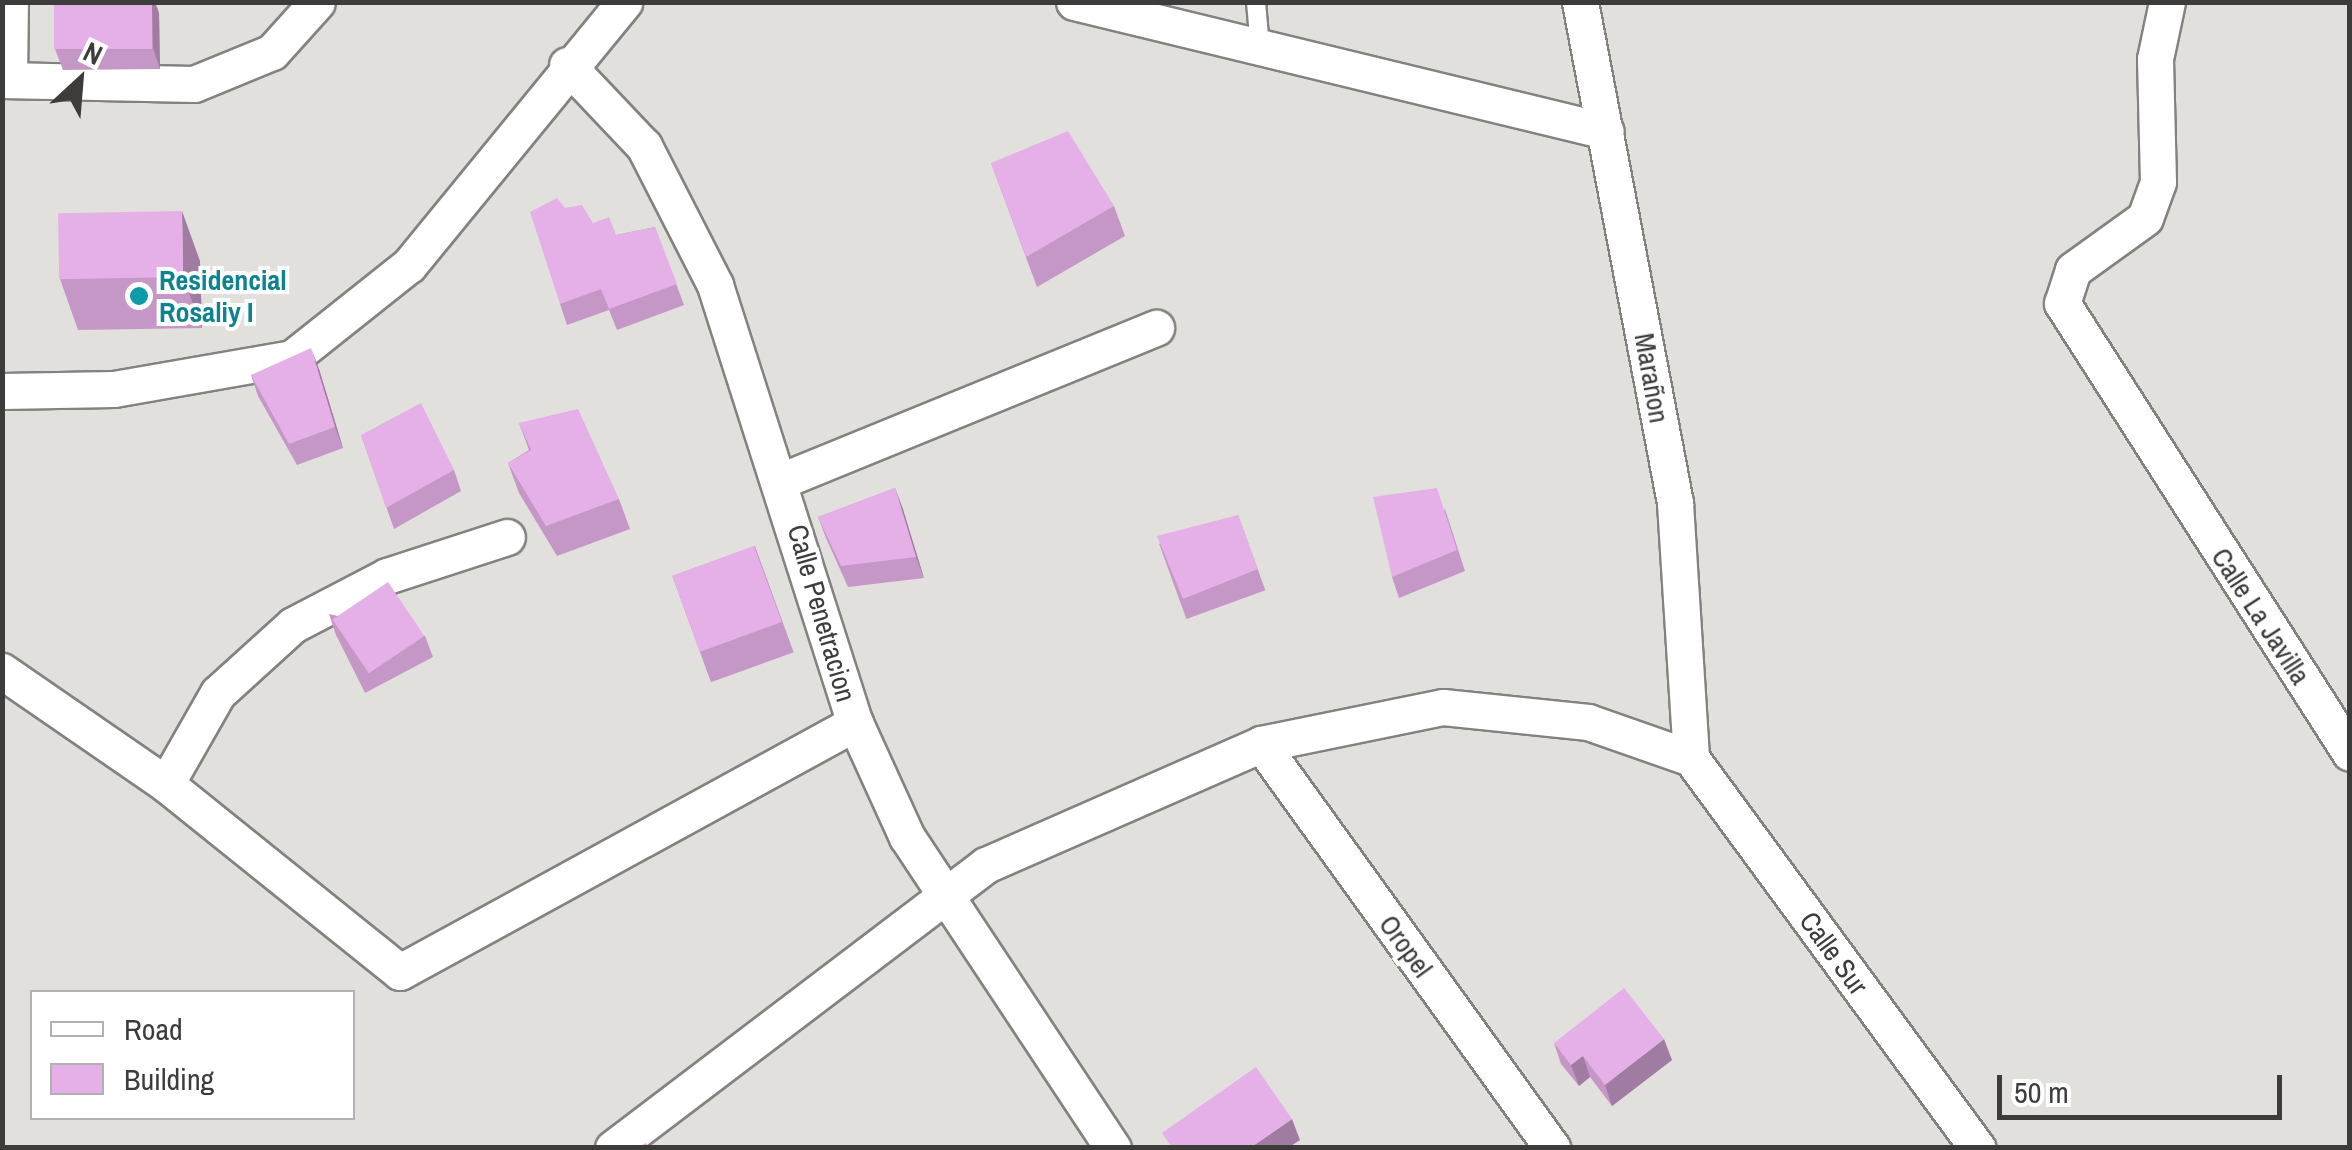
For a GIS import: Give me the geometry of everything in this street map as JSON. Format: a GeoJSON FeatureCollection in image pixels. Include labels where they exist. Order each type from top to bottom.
{"type":"FeatureCollection","features":[{"type":"Feature","properties":{"kind":"street"},"geometry":{"type":"LineString","coordinates":[[10,2],[6,80],[194,84],[272,52],[317,2]]}},
{"type":"Feature","properties":{"kind":"street"},"geometry":{"type":"LineString","coordinates":[[2,391],[168,383],[292,358],[409,265],[567,65],[624,2]]}},
{"type":"Feature","properties":{"kind":"street"},"geometry":{"type":"LineString","coordinates":[[1074,2],[1606,131]]}},
{"type":"Feature","properties":{"kind":"street","name":"Marañon"},"geometry":{"type":"LineString","coordinates":[[1580,2],[1675,503],[1690,758]]}},
{"type":"Feature","properties":{"kind":"street","name":"Calle La Javilla"},"geometry":{"type":"LineString","coordinates":[[2166,2],[2156,60],[2158,182],[2145,218],[2073,270],[2062,304],[2350,753]]}},
{"type":"Feature","properties":{"kind":"street","name":"Calle Penetracion"},"geometry":{"type":"LineString","coordinates":[[567,65],[644,146],[715,286],[783,480],[855,723],[942,900],[1114,1148]]}},
{"type":"Feature","properties":{"kind":"street"},"geometry":{"type":"LineString","coordinates":[[783,480],[1156,328]]}},
{"type":"Feature","properties":{"kind":"street"},"geometry":{"type":"LineString","coordinates":[[166,784],[218,693],[293,625],[387,576],[507,537]]}},
{"type":"Feature","properties":{"kind":"street"},"geometry":{"type":"LineString","coordinates":[[2,672],[166,784],[385,965],[413,972],[855,723]]}},
{"type":"Feature","properties":{"kind":"street"},"geometry":{"type":"LineString","coordinates":[[613,1148],[986,865],[1261,744],[1443,706],[1588,722],[1690,758]]}},
{"type":"Feature","properties":{"kind":"street","name":"Oropel"},"geometry":{"type":"LineString","coordinates":[[1261,744],[1552,1148]]}},
{"type":"Feature","properties":{"kind":"street","name":"Calle Sur"},"geometry":{"type":"LineString","coordinates":[[1690,758],[1977,1148]]}},
{"type":"Feature","properties":{"kind":"lane"},"geometry":{"type":"LineString","coordinates":[[1256,2],[1260,48]]}},
{"type":"Feature","properties":{"kind":"building"},"geometry":{"type":"Polygon","coordinates":[[[54,2],[152,2],[152,49],[54,49],[54,2]]]}},
{"type":"Feature","properties":{"kind":"building"},"geometry":{"type":"Polygon","coordinates":[[[1068,131],[1114,206],[1026,257],[991,163],[1068,131]]]}},
{"type":"Feature","properties":{"kind":"building"},"geometry":{"type":"Polygon","coordinates":[[[557,198],[565,208],[582,205],[593,223],[609,217],[616,235],[655,227],[677,284],[609,309],[601,289],[560,304],[530,212],[557,198]]]}},
{"type":"Feature","properties":{"kind":"building"},"geometry":{"type":"Polygon","coordinates":[[[182,211],[183,277],[59,279],[58,213],[182,211]]]}},
{"type":"Feature","properties":{"kind":"building"},"geometry":{"type":"Polygon","coordinates":[[[311,348],[335,427],[289,444],[251,375],[311,348]]]}},
{"type":"Feature","properties":{"kind":"building"},"geometry":{"type":"Polygon","coordinates":[[[421,403],[454,470],[386,508],[361,435],[421,403]]]}},
{"type":"Feature","properties":{"kind":"building"},"geometry":{"type":"Polygon","coordinates":[[[578,409],[619,499],[546,526],[508,463],[531,450],[519,423],[578,409]]]}},
{"type":"Feature","properties":{"kind":"building"},"geometry":{"type":"Polygon","coordinates":[[[895,488],[916,557],[841,566],[818,517],[895,488]]]}},
{"type":"Feature","properties":{"kind":"building"},"geometry":{"type":"Polygon","coordinates":[[[1437,488],[1457,550],[1392,577],[1373,497],[1437,488]]]}},
{"type":"Feature","properties":{"kind":"building"},"geometry":{"type":"Polygon","coordinates":[[[1238,515],[1258,569],[1183,599],[1157,536],[1238,515]]]}},
{"type":"Feature","properties":{"kind":"building"},"geometry":{"type":"Polygon","coordinates":[[[754,546],[782,622],[700,652],[672,576],[754,546]]]}},
{"type":"Feature","properties":{"kind":"building"},"geometry":{"type":"Polygon","coordinates":[[[388,582],[424,636],[369,673],[332,619],[388,582]]]}},
{"type":"Feature","properties":{"kind":"building"},"geometry":{"type":"Polygon","coordinates":[[[1624,988],[1664,1039],[1605,1085],[1583,1056],[1571,1065],[1554,1043],[1624,988]]]}},
{"type":"Feature","properties":{"kind":"building"},"geometry":{"type":"Polygon","coordinates":[[[1256,1067],[1292,1119],[1250,1148],[1172,1148],[1162,1133],[1256,1067]]]}},
{"type":"Feature","properties":{"kind":"place","name":"Residencial Rosaliy I"},"geometry":{"type":"Point","coordinates":[139,296]}}]}
